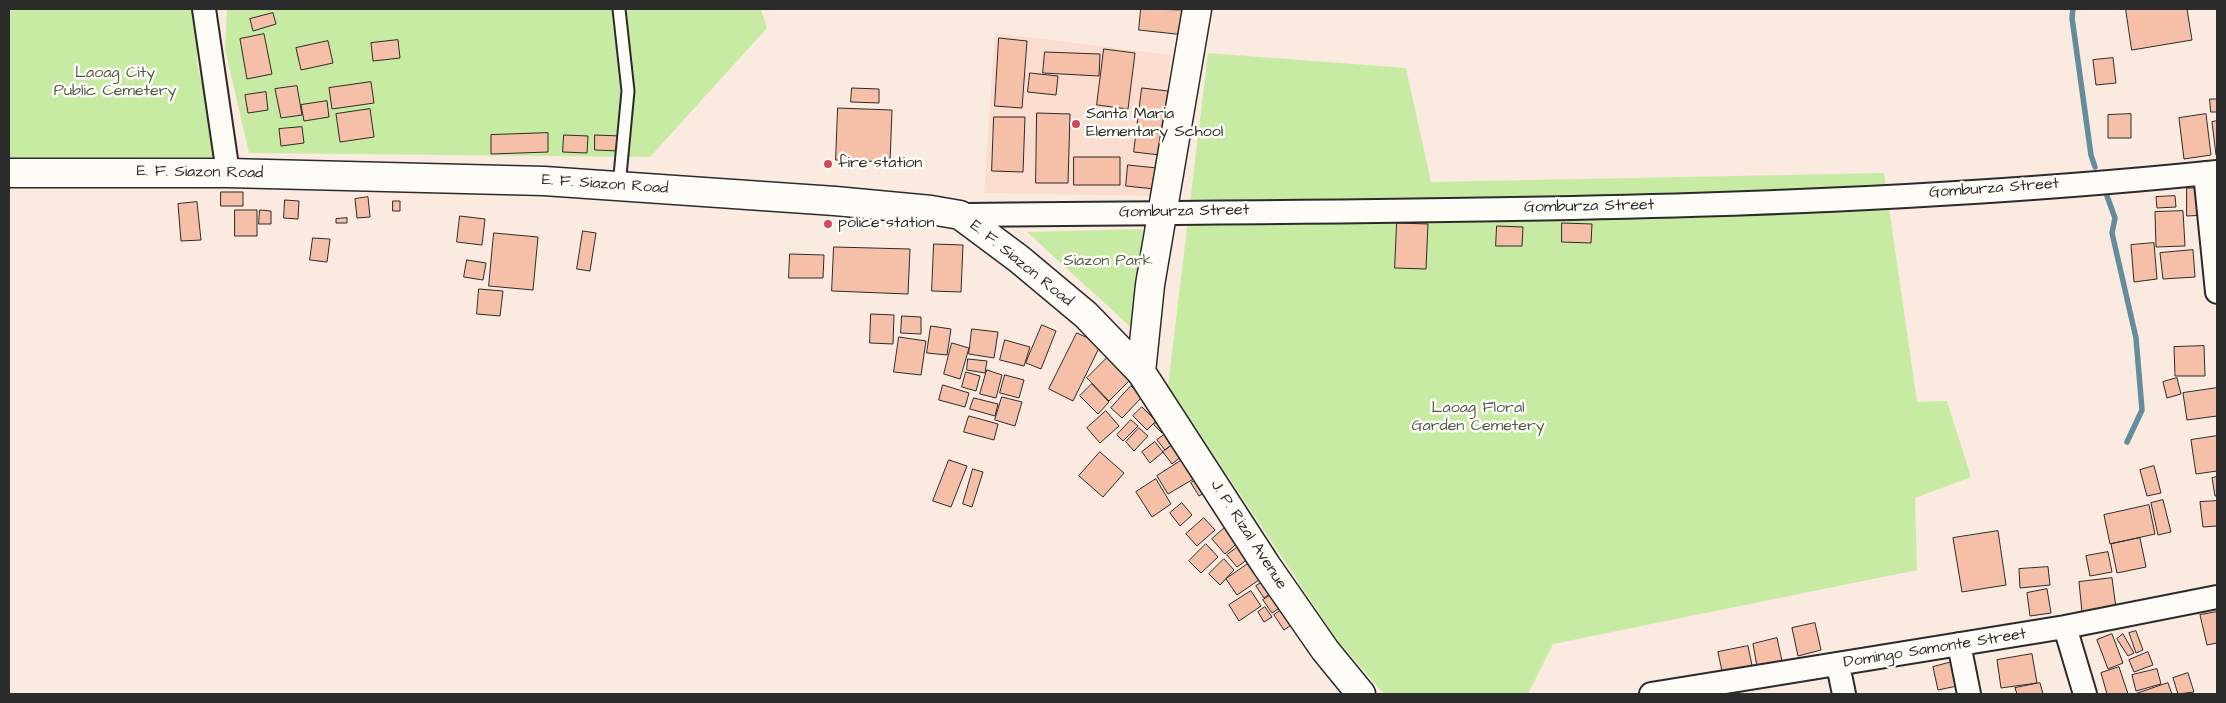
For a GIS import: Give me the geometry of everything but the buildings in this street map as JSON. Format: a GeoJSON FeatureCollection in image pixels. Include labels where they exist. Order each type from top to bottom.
{"type":"FeatureCollection","features":[{"type":"Feature","properties":{"kind":"street"},"geometry":{"type":"LineString","coordinates":[[204,9],[228,173]]}},
{"type":"Feature","properties":{"kind":"street"},"geometry":{"type":"LineString","coordinates":[[1141,372],[1150,285],[1197,9]]}},
{"type":"Feature","properties":{"kind":"street"},"geometry":{"type":"LineString","coordinates":[[2211,172],[2217,292]]}},
{"type":"Feature","properties":{"kind":"street","name":"Gomburza Street"},"geometry":{"type":"LineString","coordinates":[[960,215],[1692,206],[2026,187],[2211,172]]}},
{"type":"Feature","properties":{"kind":"street","name":"E. F. Siazon Road"},"geometry":{"type":"LineString","coordinates":[[9,173],[228,173],[544,181],[862,203],[960,215],[1020,259],[1086,316],[1141,372]]}},
{"type":"Feature","properties":{"kind":"street","name":"J. P. Rizal Avenue"},"geometry":{"type":"LineString","coordinates":[[1141,372],[1266,565],[1326,650],[1361,694]]}},
{"type":"Feature","properties":{"kind":"street","name":"Domingo Samonte Street"},"geometry":{"type":"LineString","coordinates":[[1651,694],[1703,690],[1959,644],[2066,627],[2217,597]]}},
{"type":"Feature","properties":{"kind":"street"},"geometry":{"type":"LineString","coordinates":[[2066,627],[2085,694]]}},
{"type":"Feature","properties":{"kind":"street"},"geometry":{"type":"LineString","coordinates":[[1959,644],[1969,694]]}},
{"type":"Feature","properties":{"kind":"street"},"geometry":{"type":"LineString","coordinates":[[1838,665],[1844,694]]}},
{"type":"Feature","properties":{"kind":"lane"},"geometry":{"type":"LineString","coordinates":[[619,9],[628,91],[619,186]]}},
{"type":"Feature","properties":{"kind":"shaded area","name":"Santa Maria Elementary School"},"geometry":{"type":"Polygon","coordinates":[[[995,33],[1171,55],[1156,196],[984,193],[995,33]]]}},
{"type":"Feature","properties":{"kind":"green space","name":"Laoag City Public Cemetery"},"geometry":{"type":"Polygon","coordinates":[[[9,9],[198,9],[197,63],[220,157],[9,159],[9,9]]]}},
{"type":"Feature","properties":{"kind":"green space"},"geometry":{"type":"Polygon","coordinates":[[[227,9],[761,9],[767,28],[650,157],[249,153],[225,49],[227,9]]]}},
{"type":"Feature","properties":{"kind":"green space","name":"Laoag Floral Garden Cemetery"},"geometry":{"type":"Polygon","coordinates":[[[1208,53],[1406,68],[1431,182],[1884,173],[1917,402],[1947,401],[1971,477],[1915,498],[1917,570],[1553,644],[1528,694],[1384,694],[1335,637],[1168,386],[1208,53]]]}},
{"type":"Feature","properties":{"kind":"green space","name":"Siazon Park"},"geometry":{"type":"Polygon","coordinates":[[[1143,229],[1137,333],[1027,232],[1143,229]]]}},
{"type":"Feature","properties":{"kind":"waterway"},"geometry":{"type":"LineString","coordinates":[[2073,9],[2072,18],[2091,155],[2095,167]]}},
{"type":"Feature","properties":{"kind":"waterway"},"geometry":{"type":"LineString","coordinates":[[2107,196],[2115,218],[2112,233],[2136,338],[2142,410],[2127,442]]}},
{"type":"Feature","properties":{"kind":"place","name":"Santa Maria Elementary School"},"geometry":{"type":"Point","coordinates":[1076,124]}},
{"type":"Feature","properties":{"kind":"place","name":"fire station"},"geometry":{"type":"Point","coordinates":[828,164]}},
{"type":"Feature","properties":{"kind":"place","name":"police station"},"geometry":{"type":"Point","coordinates":[828,224]}}]}
